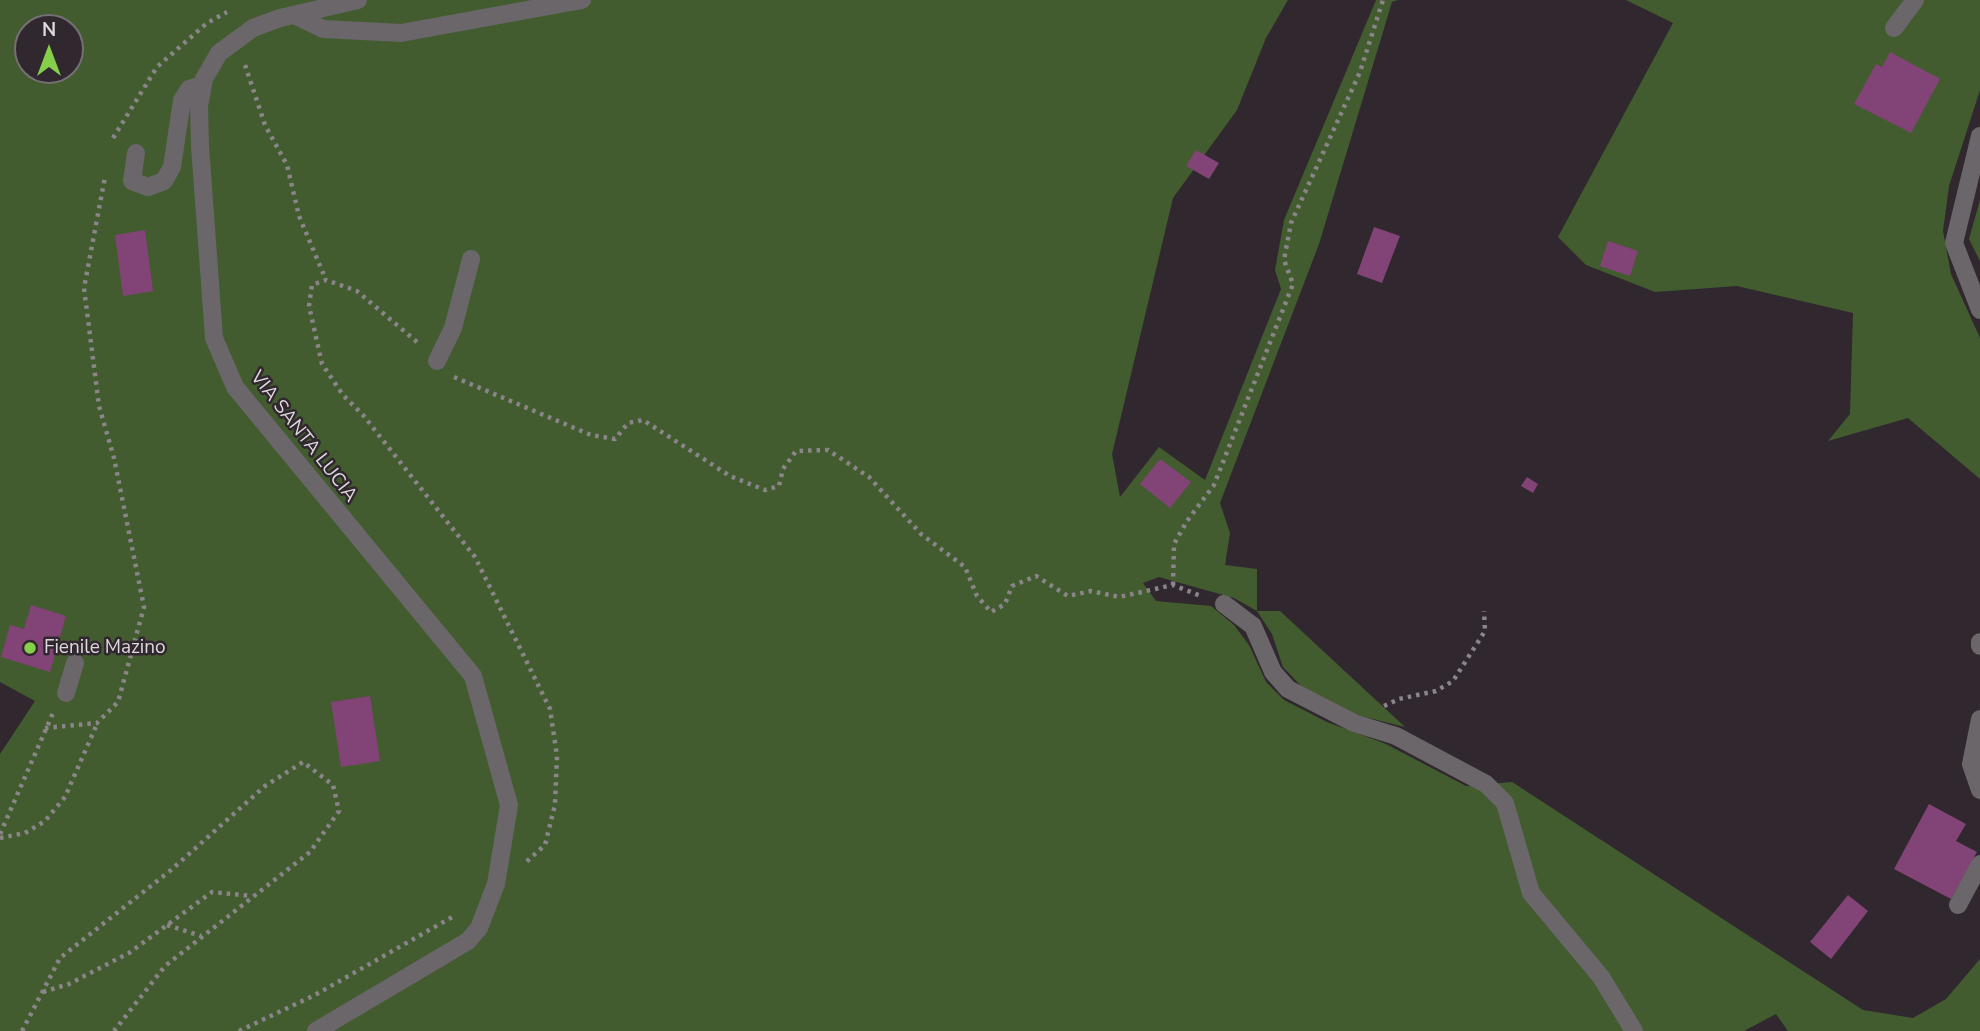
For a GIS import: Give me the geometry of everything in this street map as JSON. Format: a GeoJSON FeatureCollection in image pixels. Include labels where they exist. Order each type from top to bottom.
{"type":"FeatureCollection","features":[{"type":"Feature","properties":{"kind":"street","name":"VIA SANTA LUCIA"},"geometry":{"type":"LineString","coordinates":[[316,1031],[468,941],[478,928],[496,884],[509,805],[473,676],[234,387],[214,338],[200,146],[199,106],[203,85],[219,53],[235,39],[263,23],[358,0]]}},
{"type":"Feature","properties":{"kind":"street"},"geometry":{"type":"LineString","coordinates":[[294,15],[323,29],[401,33],[582,0]]}},
{"type":"Feature","properties":{"kind":"street"},"geometry":{"type":"LineString","coordinates":[[1894,28],[1915,0]]}},
{"type":"Feature","properties":{"kind":"street"},"geometry":{"type":"LineString","coordinates":[[136,153],[131,166],[132,181],[148,187],[164,181],[172,167],[182,100],[189,89],[203,85]]}},
{"type":"Feature","properties":{"kind":"street"},"geometry":{"type":"LineString","coordinates":[[1980,136],[1954,243],[1980,310]]}},
{"type":"Feature","properties":{"kind":"street"},"geometry":{"type":"LineString","coordinates":[[437,361],[453,328],[471,259]]}},
{"type":"Feature","properties":{"kind":"street"},"geometry":{"type":"LineString","coordinates":[[1224,604],[1253,626],[1273,672],[1288,689],[1321,708],[1368,728],[1396,736],[1486,783],[1505,803],[1531,893],[1601,977],[1634,1031]]}},
{"type":"Feature","properties":{"kind":"street"},"geometry":{"type":"LineString","coordinates":[[66,693],[75,663]]}},
{"type":"Feature","properties":{"kind":"street"},"geometry":{"type":"LineString","coordinates":[[1980,719],[1971,764],[1980,790]]}},
{"type":"Feature","properties":{"kind":"street"},"geometry":{"type":"LineString","coordinates":[[1958,905],[1980,864]]}},
{"type":"Feature","properties":{"kind":"path"},"geometry":{"type":"LineString","coordinates":[[1173,585],[1174,544],[1187,520],[1214,485],[1293,284],[1284,260],[1291,223],[1360,72],[1383,0]]}},
{"type":"Feature","properties":{"kind":"path"},"geometry":{"type":"LineString","coordinates":[[112,139],[157,67],[206,23],[230,11]]}},
{"type":"Feature","properties":{"kind":"path"},"geometry":{"type":"LineString","coordinates":[[235,39],[265,125],[287,165],[299,216],[326,280]]}},
{"type":"Feature","properties":{"kind":"path"},"geometry":{"type":"LineString","coordinates":[[66,693],[45,728],[0,836],[25,833],[46,821],[65,797],[97,723],[118,702],[144,607],[114,458],[99,406],[84,288],[107,167]]}},
{"type":"Feature","properties":{"kind":"path"},"geometry":{"type":"LineString","coordinates":[[496,884],[545,845],[555,805],[557,756],[550,709],[475,557],[363,415],[343,395],[322,364],[309,306],[312,285],[326,280],[357,291],[393,319],[456,378],[591,435],[615,439],[628,422],[643,420],[730,476],[765,489],[779,486],[783,469],[796,451],[828,450],[869,477],[920,534],[965,567],[977,596],[990,612],[1005,604],[1012,586],[1036,576],[1068,596],[1091,591],[1119,597],[1173,585],[1224,604]]}},
{"type":"Feature","properties":{"kind":"path"},"geometry":{"type":"LineString","coordinates":[[1368,728],[1376,710],[1399,699],[1436,691],[1453,681],[1485,631],[1484,611]]}},
{"type":"Feature","properties":{"kind":"path"},"geometry":{"type":"LineString","coordinates":[[45,728],[97,723]]}},
{"type":"Feature","properties":{"kind":"path"},"geometry":{"type":"LineString","coordinates":[[22,1031],[60,958],[171,870],[265,786],[303,762],[333,785],[339,811],[310,852],[164,966],[114,1031]]}},
{"type":"Feature","properties":{"kind":"path"},"geometry":{"type":"LineString","coordinates":[[42,992],[69,984],[129,953],[212,891],[252,896]]}},
{"type":"Feature","properties":{"kind":"path"},"geometry":{"type":"LineString","coordinates":[[239,1031],[315,995],[453,916],[486,910]]}},
{"type":"Feature","properties":{"kind":"path"},"geometry":{"type":"LineString","coordinates":[[166,925],[201,936]]}},
{"type":"Feature","properties":{"kind":"green space"},"geometry":{"type":"Polygon","coordinates":[[[0,0],[1288,0],[1266,38],[1237,110],[1173,198],[1112,454],[1120,497],[1159,447],[1205,480],[1281,289],[1275,270],[1284,220],[1376,0],[1398,0],[1392,2],[1319,244],[1220,503],[1230,533],[1225,565],[1257,569],[1257,611],[1234,598],[1159,577],[1143,583],[1156,601],[1211,606],[1234,625],[1249,645],[1266,682],[1284,700],[1327,722],[1386,744],[1466,786],[1512,782],[1863,1010],[1913,1018],[1946,999],[1980,959],[1980,1031],[1788,1031],[1776,1014],[1744,1031],[0,1031],[0,754],[35,701],[0,682],[0,0]]]}},
{"type":"Feature","properties":{"kind":"green space"},"geometry":{"type":"Polygon","coordinates":[[[1626,0],[1980,0],[1980,90],[1949,186],[1943,231],[1951,274],[1980,338],[1980,479],[1908,418],[1828,441],[1850,414],[1853,313],[1737,286],[1655,292],[1586,265],[1558,237],[1673,23],[1626,0]]]}},
{"type":"Feature","properties":{"kind":"green space"},"geometry":{"type":"Polygon","coordinates":[[[1980,200],[1980,261],[1969,239],[1980,200]]]}},
{"type":"Feature","properties":{"kind":"green space"},"geometry":{"type":"Polygon","coordinates":[[[1257,611],[1280,611],[1405,727],[1353,714],[1304,689],[1283,667],[1272,634],[1257,611]]]}},
{"type":"Feature","properties":{"kind":"building"},"geometry":{"type":"Polygon","coordinates":[[[1890,52],[1940,79],[1911,133],[1854,104],[1876,64],[1882,67],[1890,52]]]}},
{"type":"Feature","properties":{"kind":"building"},"geometry":{"type":"Polygon","coordinates":[[[1196,150],[1219,163],[1209,179],[1186,166],[1196,150]]]}},
{"type":"Feature","properties":{"kind":"building"},"geometry":{"type":"Polygon","coordinates":[[[1374,227],[1400,236],[1382,283],[1357,274],[1374,227]]]}},
{"type":"Feature","properties":{"kind":"building"},"geometry":{"type":"Polygon","coordinates":[[[145,230],[153,291],[123,296],[115,235],[145,230]]]}},
{"type":"Feature","properties":{"kind":"building"},"geometry":{"type":"Polygon","coordinates":[[[1608,241],[1638,251],[1630,276],[1600,266],[1608,241]]]}},
{"type":"Feature","properties":{"kind":"building"},"geometry":{"type":"Polygon","coordinates":[[[1160,459],[1191,482],[1170,508],[1140,484],[1160,459]]]}},
{"type":"Feature","properties":{"kind":"building"},"geometry":{"type":"Polygon","coordinates":[[[1527,477],[1538,484],[1533,493],[1521,486],[1527,477]]]}},
{"type":"Feature","properties":{"kind":"building","name":"Fienile Mazino"},"geometry":{"type":"Polygon","coordinates":[[[31,605],[66,616],[50,672],[1,657],[10,625],[24,629],[31,605]]]}},
{"type":"Feature","properties":{"kind":"building"},"geometry":{"type":"Polygon","coordinates":[[[370,696],[380,761],[341,767],[331,702],[370,696]]]}},
{"type":"Feature","properties":{"kind":"building"},"geometry":{"type":"Polygon","coordinates":[[[1929,804],[1966,824],[1956,841],[1977,852],[1951,899],[1894,869],[1929,804]]]}},
{"type":"Feature","properties":{"kind":"building"},"geometry":{"type":"Polygon","coordinates":[[[1848,895],[1868,911],[1831,959],[1810,942],[1848,895]]]}},
{"type":"Feature","properties":{"kind":"place","name":"Fienile Mazino"},"geometry":{"type":"Point","coordinates":[30,648]}}]}
